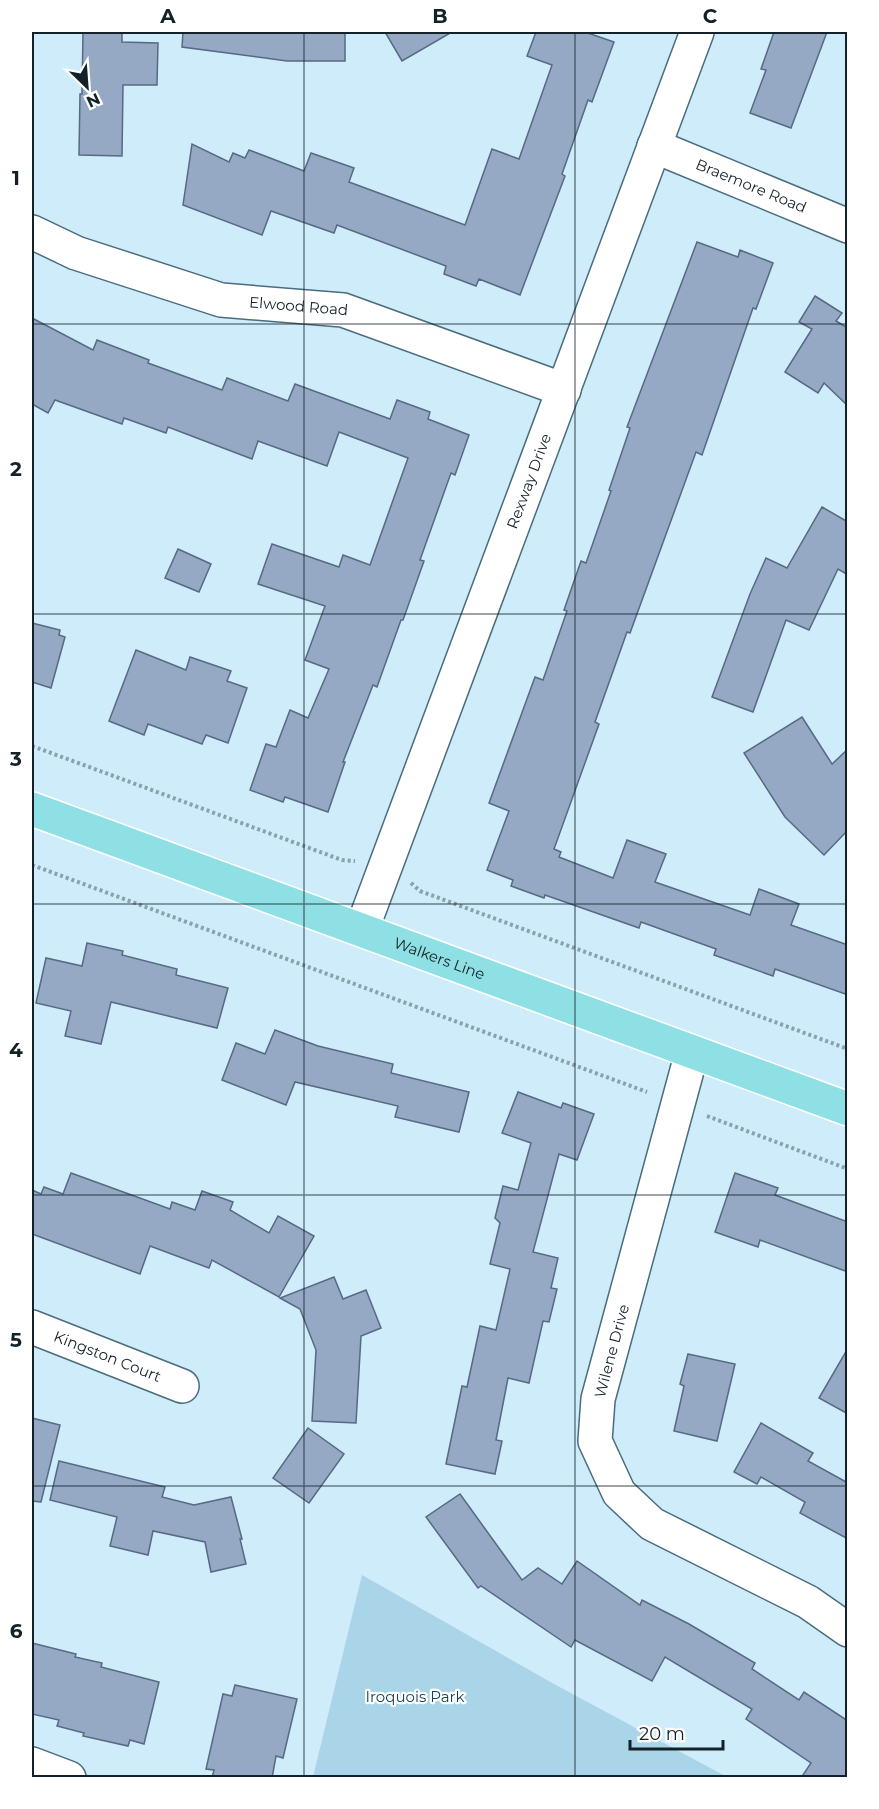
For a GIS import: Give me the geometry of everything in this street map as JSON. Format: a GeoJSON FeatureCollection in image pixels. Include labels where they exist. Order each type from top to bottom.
{"type":"FeatureCollection","features":[{"type":"Feature","properties":{"kind":"main road","name":"Walkers Line"},"geometry":{"type":"LineString","coordinates":[[32,809],[848,1109]]}},
{"type":"Feature","properties":{"kind":"street","name":"Rexway Drive"},"geometry":{"type":"LineString","coordinates":[[363,929],[697,32]]}},
{"type":"Feature","properties":{"kind":"street","name":"Braemore Road"},"geometry":{"type":"LineString","coordinates":[[654,146],[848,226]]}},
{"type":"Feature","properties":{"kind":"street","name":"Elwood Road"},"geometry":{"type":"LineString","coordinates":[[32,232],[76,253],[221,300],[343,310],[564,390]]}},
{"type":"Feature","properties":{"kind":"street","name":"Wilene Drive"},"geometry":{"type":"LineString","coordinates":[[692,1052],[598,1399],[595,1441],[620,1493],[652,1524],[808,1602],[848,1630]]}},
{"type":"Feature","properties":{"kind":"street","name":"Kingston Court"},"geometry":{"type":"LineString","coordinates":[[32,1327],[182,1386]]}},
{"type":"Feature","properties":{"kind":"street"},"geometry":{"type":"LineString","coordinates":[[32,1764],[69,1778]]}},
{"type":"Feature","properties":{"kind":"path"},"geometry":{"type":"LineString","coordinates":[[32,746],[342,860],[387,862],[420,891],[848,1049]]}},
{"type":"Feature","properties":{"kind":"path"},"geometry":{"type":"LineString","coordinates":[[32,865],[679,1103],[720,1122],[848,1169]]}},
{"type":"Feature","properties":{"kind":"green space","name":"Iroquois Park"},"geometry":{"type":"Polygon","coordinates":[[[362,1575],[554,1684],[727,1777],[313,1777],[362,1575]]]}},
{"type":"Feature","properties":{"kind":"building"},"geometry":{"type":"Polygon","coordinates":[[[83,32],[122,32],[122,42],[158,43],[157,85],[123,85],[122,156],[79,155],[83,32]]]}},
{"type":"Feature","properties":{"kind":"building"},"geometry":{"type":"Polygon","coordinates":[[[183,32],[345,32],[345,61],[287,61],[182,47],[183,32]]]}},
{"type":"Feature","properties":{"kind":"building"},"geometry":{"type":"Polygon","coordinates":[[[385,32],[452,32],[402,61],[385,32]]]}},
{"type":"Feature","properties":{"kind":"building"},"geometry":{"type":"Polygon","coordinates":[[[536,32],[585,32],[614,42],[592,102],[588,100],[562,174],[565,176],[520,295],[479,279],[476,286],[444,274],[446,266],[337,225],[334,233],[271,211],[262,235],[183,205],[192,144],[229,162],[233,153],[245,158],[249,150],[304,171],[311,153],[354,168],[349,182],[465,225],[492,149],[519,159],[552,65],[527,56],[536,32]]]}},
{"type":"Feature","properties":{"kind":"building"},"geometry":{"type":"Polygon","coordinates":[[[774,32],[827,32],[791,128],[750,113],[766,70],[761,69],[774,32]]]}},
{"type":"Feature","properties":{"kind":"building"},"geometry":{"type":"Polygon","coordinates":[[[697,242],[738,257],[740,250],[773,263],[756,309],[753,308],[702,455],[696,452],[630,633],[627,632],[595,722],[599,724],[554,849],[561,852],[559,857],[613,878],[627,840],[666,854],[655,882],[750,915],[759,889],[799,904],[791,925],[848,945],[848,995],[775,969],[773,976],[714,955],[716,949],[641,922],[639,928],[545,895],[544,898],[511,886],[513,880],[487,870],[509,811],[489,803],[535,677],[543,680],[567,611],[564,610],[581,561],[586,563],[611,491],[609,490],[630,428],[627,427],[697,242]]]}},
{"type":"Feature","properties":{"kind":"building"},"geometry":{"type":"Polygon","coordinates":[[[815,296],[842,313],[836,321],[848,328],[848,406],[824,383],[818,393],[785,372],[812,329],[799,322],[815,296]]]}},
{"type":"Feature","properties":{"kind":"building"},"geometry":{"type":"Polygon","coordinates":[[[32,318],[93,350],[97,340],[149,360],[148,363],[222,390],[227,378],[288,401],[295,384],[390,419],[397,400],[430,412],[428,419],[469,435],[455,475],[451,473],[420,560],[424,561],[403,620],[401,620],[377,687],[373,685],[343,762],[345,762],[328,812],[285,797],[283,802],[250,790],[266,744],[276,747],[290,710],[308,718],[329,669],[305,660],[325,606],[258,584],[272,544],[339,567],[343,555],[370,565],[408,458],[339,432],[327,466],[258,441],[252,459],[168,427],[166,433],[124,418],[122,424],[55,400],[48,413],[32,404],[32,318]]]}},
{"type":"Feature","properties":{"kind":"building"},"geometry":{"type":"Polygon","coordinates":[[[822,507],[848,522],[848,575],[838,569],[809,630],[786,620],[753,712],[712,697],[750,594],[766,558],[787,568],[822,507]]]}},
{"type":"Feature","properties":{"kind":"building"},"geometry":{"type":"Polygon","coordinates":[[[178,549],[211,564],[199,592],[165,578],[178,549]]]}},
{"type":"Feature","properties":{"kind":"building"},"geometry":{"type":"Polygon","coordinates":[[[32,623],[60,630],[59,635],[65,637],[51,688],[32,682],[32,623]]]}},
{"type":"Feature","properties":{"kind":"building"},"geometry":{"type":"Polygon","coordinates":[[[136,650],[186,670],[190,657],[231,671],[227,681],[247,688],[228,743],[206,735],[202,744],[148,724],[144,735],[109,721],[136,650]]]}},
{"type":"Feature","properties":{"kind":"building"},"geometry":{"type":"Polygon","coordinates":[[[802,717],[832,764],[848,749],[848,830],[824,855],[785,817],[744,753],[802,717]]]}},
{"type":"Feature","properties":{"kind":"building"},"geometry":{"type":"Polygon","coordinates":[[[87,943],[123,951],[122,955],[177,969],[176,975],[228,988],[217,1028],[111,1002],[101,1044],[65,1036],[71,1011],[36,1003],[46,958],[82,966],[87,943]]]}},
{"type":"Feature","properties":{"kind":"building"},"geometry":{"type":"Polygon","coordinates":[[[275,1030],[318,1046],[393,1064],[391,1073],[469,1092],[459,1132],[395,1117],[398,1106],[295,1082],[286,1105],[222,1080],[236,1043],[265,1054],[275,1030]]]}},
{"type":"Feature","properties":{"kind":"building"},"geometry":{"type":"Polygon","coordinates":[[[518,1092],[561,1108],[563,1103],[594,1114],[577,1160],[559,1154],[533,1252],[558,1258],[551,1288],[557,1289],[549,1322],[543,1321],[529,1383],[508,1378],[496,1440],[502,1441],[495,1474],[446,1464],[462,1386],[467,1387],[480,1326],[496,1330],[510,1269],[490,1264],[500,1223],[495,1218],[503,1186],[518,1190],[531,1143],[502,1133],[518,1092]]]}},
{"type":"Feature","properties":{"kind":"building"},"geometry":{"type":"Polygon","coordinates":[[[71,1173],[170,1209],[172,1202],[195,1210],[202,1191],[233,1202],[230,1210],[269,1233],[278,1216],[314,1236],[279,1297],[212,1260],[209,1268],[150,1246],[140,1274],[32,1234],[32,1190],[41,1194],[44,1187],[63,1194],[71,1173]]]}},
{"type":"Feature","properties":{"kind":"building"},"geometry":{"type":"Polygon","coordinates":[[[735,1173],[778,1188],[775,1195],[848,1222],[848,1272],[760,1240],[758,1247],[715,1232],[735,1173]]]}},
{"type":"Feature","properties":{"kind":"building"},"geometry":{"type":"Polygon","coordinates":[[[334,1277],[343,1299],[366,1290],[381,1328],[361,1336],[356,1423],[312,1421],[316,1350],[300,1309],[280,1298],[334,1277]]]}},
{"type":"Feature","properties":{"kind":"building"},"geometry":{"type":"Polygon","coordinates":[[[848,1348],[848,1414],[819,1398],[848,1348]]]}},
{"type":"Feature","properties":{"kind":"building"},"geometry":{"type":"Polygon","coordinates":[[[688,1354],[735,1364],[717,1441],[674,1431],[684,1386],[680,1384],[688,1354]]]}},
{"type":"Feature","properties":{"kind":"building"},"geometry":{"type":"Polygon","coordinates":[[[32,1418],[60,1425],[41,1502],[32,1501],[32,1418]]]}},
{"type":"Feature","properties":{"kind":"building"},"geometry":{"type":"Polygon","coordinates":[[[761,1423],[813,1453],[808,1461],[848,1483],[848,1539],[800,1513],[805,1502],[761,1477],[757,1484],[734,1472],[761,1423]]]}},
{"type":"Feature","properties":{"kind":"building"},"geometry":{"type":"Polygon","coordinates":[[[308,1428],[344,1454],[309,1503],[273,1478],[308,1428]]]}},
{"type":"Feature","properties":{"kind":"building"},"geometry":{"type":"Polygon","coordinates":[[[59,1461],[165,1487],[162,1497],[194,1505],[231,1497],[246,1564],[211,1572],[205,1542],[153,1531],[148,1555],[110,1546],[117,1517],[50,1500],[59,1461]]]}},
{"type":"Feature","properties":{"kind":"building"},"geometry":{"type":"Polygon","coordinates":[[[460,1494],[522,1580],[538,1568],[562,1584],[577,1561],[640,1605],[642,1600],[689,1624],[755,1663],[752,1669],[799,1700],[804,1692],[848,1721],[848,1778],[801,1778],[811,1763],[746,1719],[752,1709],[665,1657],[652,1681],[575,1640],[571,1647],[481,1586],[478,1588],[426,1517],[460,1494]]]}},
{"type":"Feature","properties":{"kind":"building"},"geometry":{"type":"Polygon","coordinates":[[[32,1643],[102,1663],[101,1667],[159,1682],[144,1744],[130,1740],[128,1746],[83,1736],[84,1733],[57,1726],[59,1720],[32,1714],[32,1643]]]}},
{"type":"Feature","properties":{"kind":"building"},"geometry":{"type":"Polygon","coordinates":[[[235,1685],[297,1699],[283,1758],[276,1756],[272,1778],[212,1778],[214,1770],[206,1769],[223,1694],[232,1696],[235,1685]]]}}]}
